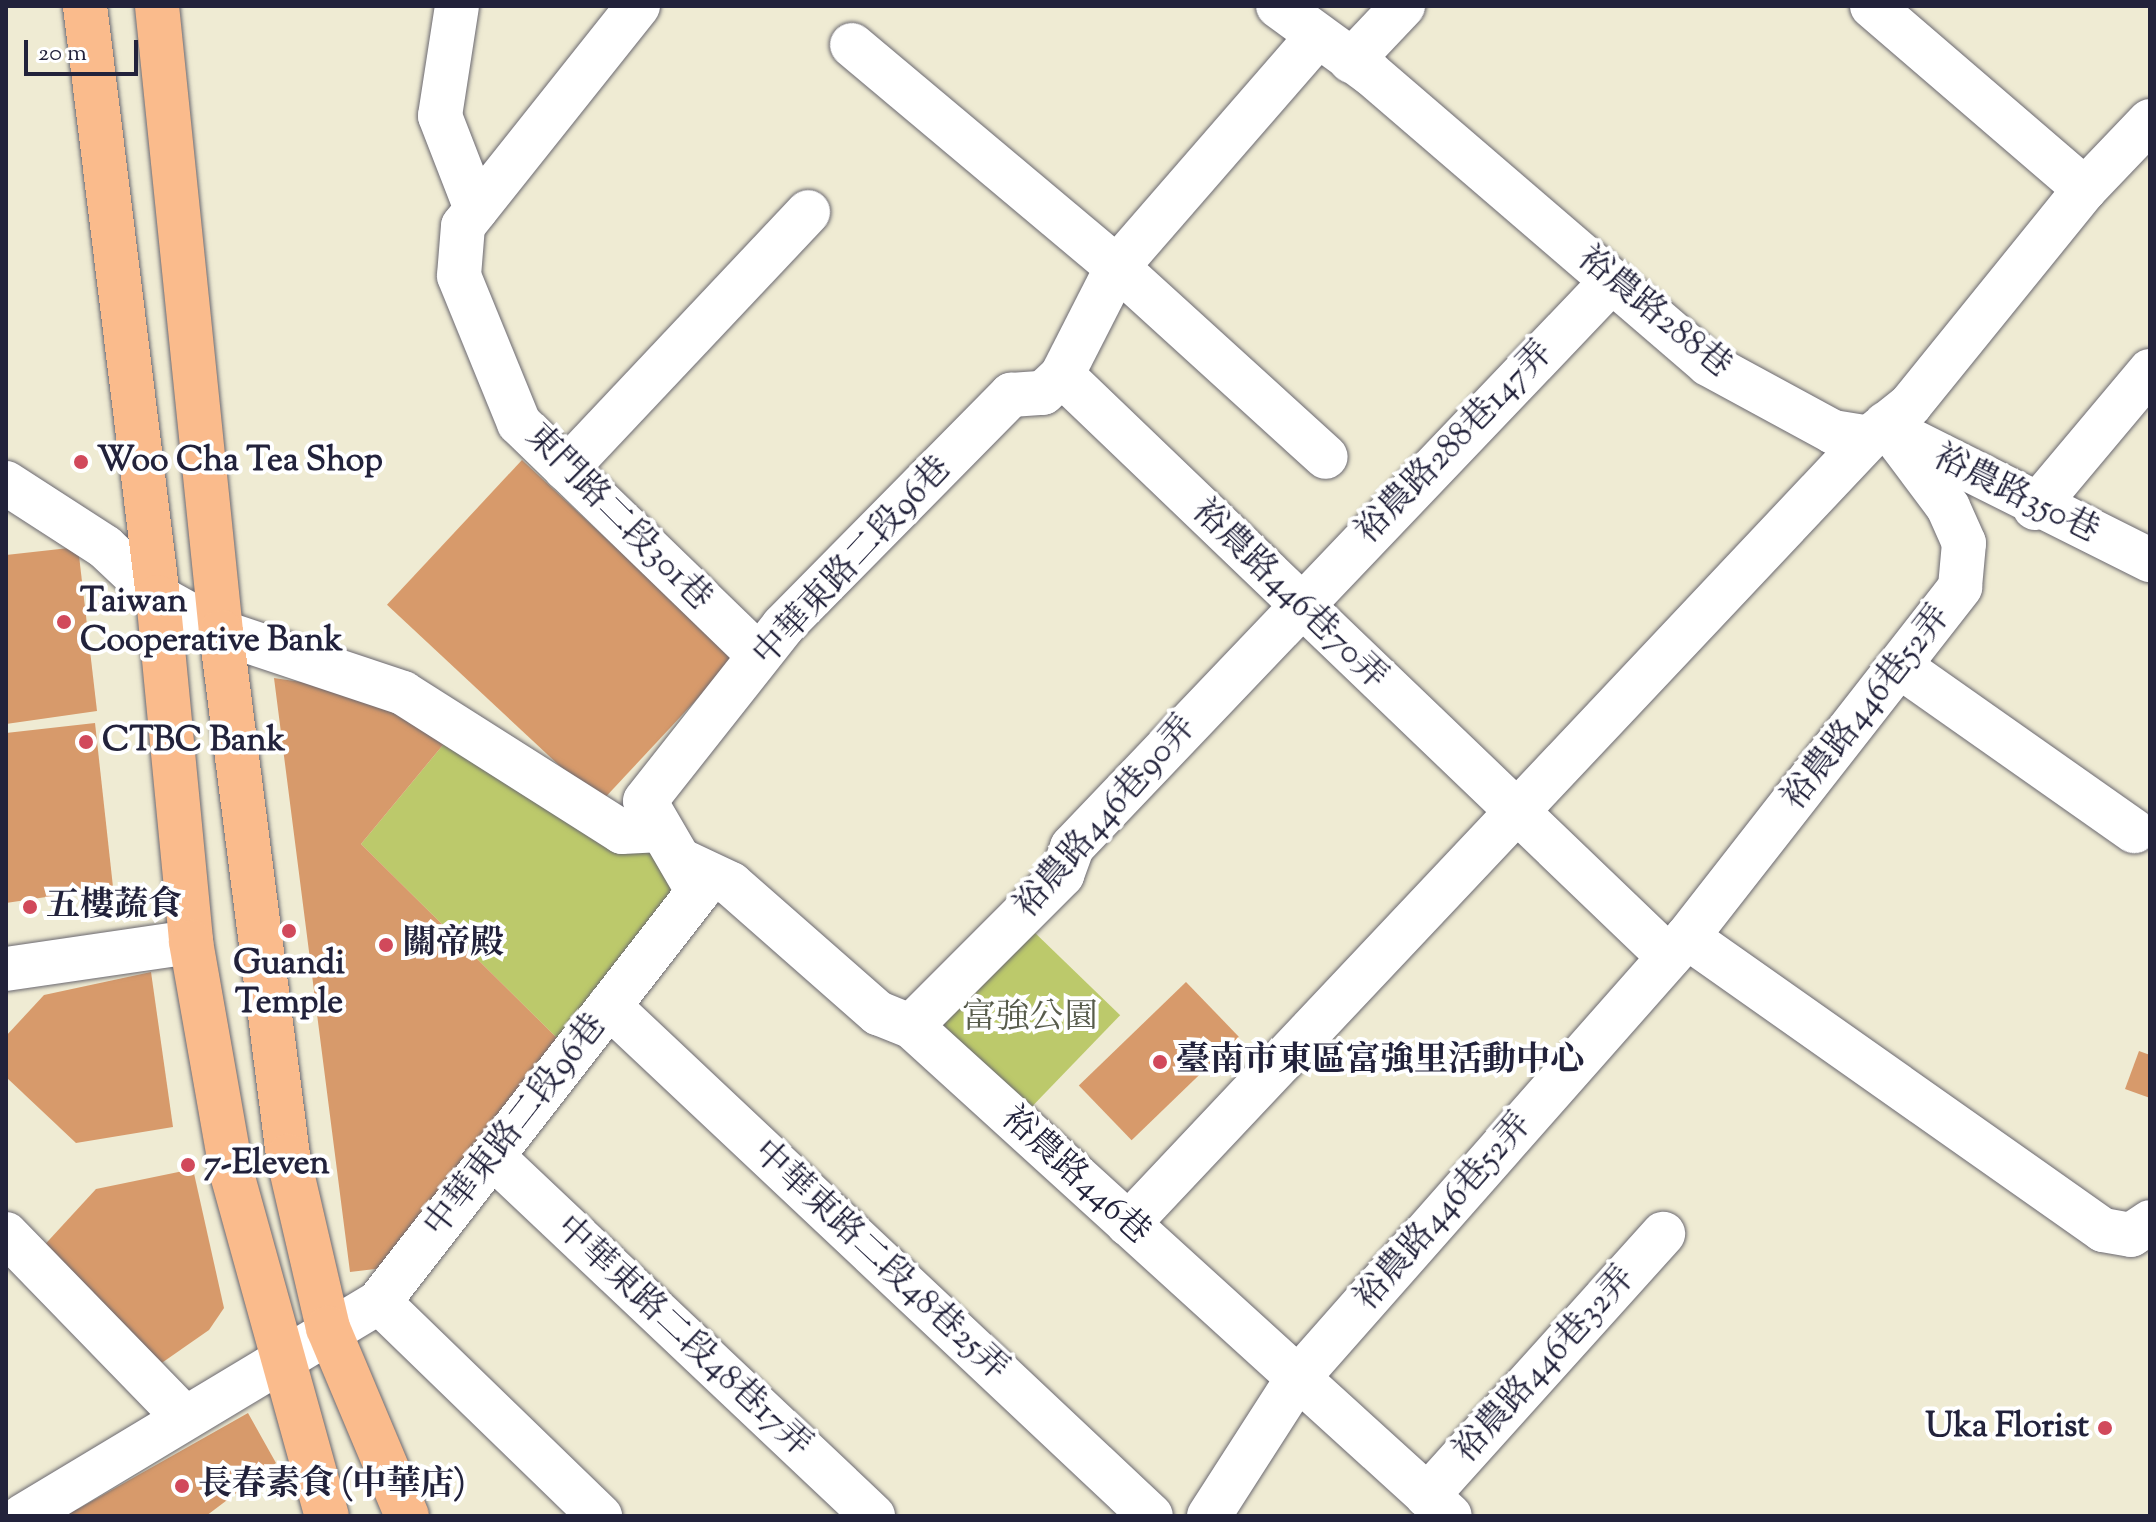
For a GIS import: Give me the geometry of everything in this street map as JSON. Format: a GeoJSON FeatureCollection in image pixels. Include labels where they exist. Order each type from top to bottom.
{"type":"FeatureCollection","features":[{"type":"Feature","properties":{"kind":"main road"},"geometry":{"type":"LineString","coordinates":[[85,6],[158,597],[191,942],[232,1174],[280,1359],[327,1516]]}},
{"type":"Feature","properties":{"kind":"main road"},"geometry":{"type":"LineString","coordinates":[[157,6],[221,632],[288,1156],[328,1328],[407,1516]]}},
{"type":"Feature","properties":{"kind":"street"},"geometry":{"type":"LineString","coordinates":[[457,6],[440,116],[476,209]]}},
{"type":"Feature","properties":{"kind":"street","name":"東門路二段301巷"},"geometry":{"type":"LineString","coordinates":[[638,6],[463,226],[459,276],[519,423],[758,655]]}},
{"type":"Feature","properties":{"kind":"street","name":"裕農路288巷"},"geometry":{"type":"LineString","coordinates":[[1278,6],[1708,364],[1833,432],[1877,431]]}},
{"type":"Feature","properties":{"kind":"street"},"geometry":{"type":"LineString","coordinates":[[1062,375],[1117,267],[1333,50],[1403,6]]}},
{"type":"Feature","properties":{"kind":"street"},"geometry":{"type":"LineString","coordinates":[[1872,6],[2085,189]]}},
{"type":"Feature","properties":{"kind":"street"},"geometry":{"type":"LineString","coordinates":[[852,45],[1117,267],[1326,457]]}},
{"type":"Feature","properties":{"kind":"street"},"geometry":{"type":"LineString","coordinates":[[1128,1224],[1877,431],[1910,405],[2085,189],[2146,133]]}},
{"type":"Feature","properties":{"kind":"street"},"geometry":{"type":"LineString","coordinates":[[566,469],[808,212]]}},
{"type":"Feature","properties":{"kind":"street","name":"裕農路288巷147弄"},"geometry":{"type":"LineString","coordinates":[[1298,605],[1612,281]]}},
{"type":"Feature","properties":{"kind":"street"},"geometry":{"type":"LineString","coordinates":[[2035,508],[2150,371]]}},
{"type":"Feature","properties":{"kind":"street","name":"裕農路446巷70弄"},"geometry":{"type":"LineString","coordinates":[[1062,375],[1516,815],[1678,947]]}},
{"type":"Feature","properties":{"kind":"street","name":"中華東路二段96巷"},"geometry":{"type":"LineString","coordinates":[[23,1516],[328,1328],[379,1302],[698,892],[645,801],[743,686],[758,655],[1011,395],[1043,393],[1062,375]]}},
{"type":"Feature","properties":{"kind":"street","name":"裕農路350巷"},"geometry":{"type":"LineString","coordinates":[[1877,431],[2150,560]]}},
{"type":"Feature","properties":{"kind":"street","name":"裕農路446巷52弄"},"geometry":{"type":"LineString","coordinates":[[1209,1516],[1297,1379],[1678,947],[1902,668],[1960,587],[1964,543],[1948,507],[1877,431]]}},
{"type":"Feature","properties":{"kind":"street"},"geometry":{"type":"LineString","coordinates":[[6,483],[105,547],[158,597],[221,632],[403,693],[622,832],[669,846]]}},
{"type":"Feature","properties":{"kind":"street","name":"裕農路446巷90弄"},"geometry":{"type":"LineString","coordinates":[[911,1026],[1062,875],[1072,847],[1298,605]]}},
{"type":"Feature","properties":{"kind":"street"},"geometry":{"type":"LineString","coordinates":[[1902,668],[2134,831]]}},
{"type":"Feature","properties":{"kind":"street","name":"裕農路446巷"},"geometry":{"type":"LineString","coordinates":[[669,846],[731,884],[878,1013],[911,1026],[1438,1506]]}},
{"type":"Feature","properties":{"kind":"street"},"geometry":{"type":"LineString","coordinates":[[6,969],[191,942]]}},
{"type":"Feature","properties":{"kind":"street"},"geometry":{"type":"LineString","coordinates":[[1678,947],[2103,1230],[2131,1235],[2150,1222]]}},
{"type":"Feature","properties":{"kind":"street","name":"中華東路二段48巷25弄"},"geometry":{"type":"LineString","coordinates":[[609,1006],[1151,1516]]}},
{"type":"Feature","properties":{"kind":"street","name":"中華東路二段48巷17弄"},"geometry":{"type":"LineString","coordinates":[[493,1157],[873,1516]]}},
{"type":"Feature","properties":{"kind":"street"},"geometry":{"type":"LineString","coordinates":[[6,1234],[184,1417]]}},
{"type":"Feature","properties":{"kind":"street","name":"裕農路446巷32弄"},"geometry":{"type":"LineString","coordinates":[[1438,1506],[1663,1234]]}},
{"type":"Feature","properties":{"kind":"street"},"geometry":{"type":"LineString","coordinates":[[379,1302],[600,1516]]}},
{"type":"Feature","properties":{"kind":"green space"},"geometry":{"type":"Polygon","coordinates":[[[452,734],[656,834],[691,889],[565,1046],[361,844],[452,734]]]}},
{"type":"Feature","properties":{"kind":"green space","name":"富強公園"},"geometry":{"type":"Polygon","coordinates":[[[1031,929],[1120,1015],[1030,1109],[941,1023],[1031,929]]]}},
{"type":"Feature","properties":{"kind":"building"},"geometry":{"type":"Polygon","coordinates":[[[522,460],[735,658],[600,803],[387,605],[522,460]]]}},
{"type":"Feature","properties":{"kind":"building"},"geometry":{"type":"Polygon","coordinates":[[[78,547],[97,711],[6,724],[6,555],[78,547]]]}},
{"type":"Feature","properties":{"kind":"building","name":"關帝殿"},"geometry":{"type":"Polygon","coordinates":[[[274,678],[402,697],[452,734],[361,844],[565,1046],[400,1266],[350,1272],[274,678]]]}},
{"type":"Feature","properties":{"kind":"building"},"geometry":{"type":"Polygon","coordinates":[[[95,723],[113,887],[6,903],[6,733],[95,723]]]}},
{"type":"Feature","properties":{"kind":"building"},"geometry":{"type":"Polygon","coordinates":[[[151,972],[173,1127],[76,1143],[6,1077],[6,1036],[44,995],[151,972]]]}},
{"type":"Feature","properties":{"kind":"building","name":"臺南市東區富強里活動中心"},"geometry":{"type":"Polygon","coordinates":[[[1186,982],[1239,1037],[1132,1140],[1079,1086],[1186,982]]]}},
{"type":"Feature","properties":{"kind":"building"},"geometry":{"type":"Polygon","coordinates":[[[2139,1051],[2150,1055],[2150,1098],[2125,1089],[2139,1051]]]}},
{"type":"Feature","properties":{"kind":"building"},"geometry":{"type":"Polygon","coordinates":[[[193,1169],[224,1308],[209,1330],[153,1369],[38,1252],[96,1189],[193,1169]]]}},
{"type":"Feature","properties":{"kind":"building","name":"長春素食 (中華店)"},"geometry":{"type":"Polygon","coordinates":[[[248,1413],[276,1463],[206,1516],[41,1516],[72,1498],[78,1509],[248,1413]]]}},
{"type":"Feature","properties":{"kind":"place","name":"Woo Cha Tea Shop"},"geometry":{"type":"Point","coordinates":[81,462]}},
{"type":"Feature","properties":{"kind":"place","name":"Taiwan Cooperative Bank"},"geometry":{"type":"Point","coordinates":[64,622]}},
{"type":"Feature","properties":{"kind":"place","name":"CTBC Bank"},"geometry":{"type":"Point","coordinates":[86,742]}},
{"type":"Feature","properties":{"kind":"place","name":"五樓蔬食"},"geometry":{"type":"Point","coordinates":[30,907]}},
{"type":"Feature","properties":{"kind":"place","name":"Guandi Temple"},"geometry":{"type":"Point","coordinates":[289,931]}},
{"type":"Feature","properties":{"kind":"place","name":"關帝殿"},"geometry":{"type":"Point","coordinates":[386,945]}},
{"type":"Feature","properties":{"kind":"place","name":"臺南市東區富強里活動中心"},"geometry":{"type":"Point","coordinates":[1160,1062]}},
{"type":"Feature","properties":{"kind":"place","name":"7-Eleven"},"geometry":{"type":"Point","coordinates":[188,1165]}},
{"type":"Feature","properties":{"kind":"place","name":"Uka Florist"},"geometry":{"type":"Point","coordinates":[2105,1428]}},
{"type":"Feature","properties":{"kind":"place","name":"長春素食 (中華店)"},"geometry":{"type":"Point","coordinates":[182,1486]}}]}
